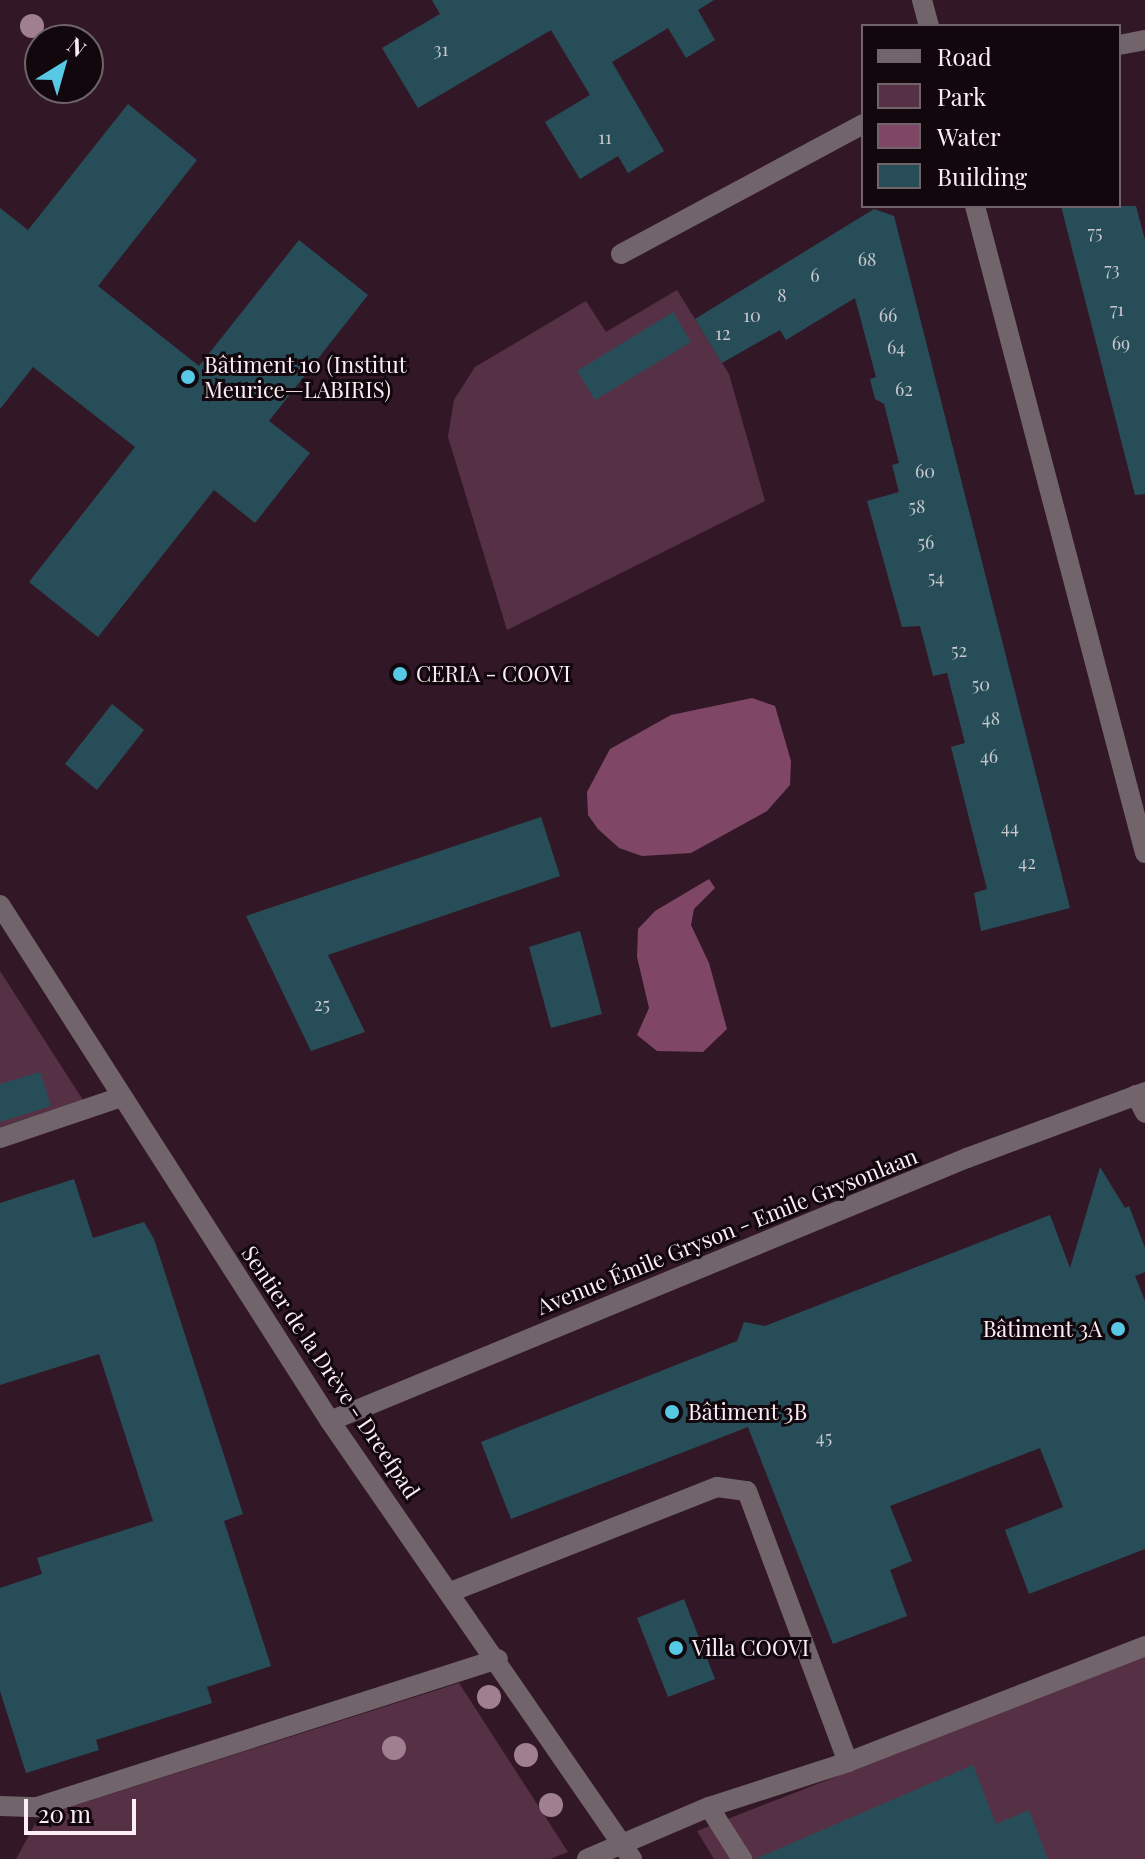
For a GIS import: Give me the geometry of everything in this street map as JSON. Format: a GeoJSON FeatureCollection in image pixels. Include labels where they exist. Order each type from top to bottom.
{"type":"FeatureCollection","features":[{"type":"Feature","properties":{"kind":"street"},"geometry":{"type":"LineString","coordinates":[[922,0],[928,24]]}},
{"type":"Feature","properties":{"kind":"street"},"geometry":{"type":"LineString","coordinates":[[1121,45],[1145,40]]}},
{"type":"Feature","properties":{"kind":"street"},"geometry":{"type":"LineString","coordinates":[[621,254],[861,125]]}},
{"type":"Feature","properties":{"kind":"street"},"geometry":{"type":"LineString","coordinates":[[976,208],[1145,853]]}},
{"type":"Feature","properties":{"kind":"street","name":"Sentier de la Drève - Dreefpad"},"geometry":{"type":"LineString","coordinates":[[0,905],[330,1421],[453,1591],[628,1853]]}},
{"type":"Feature","properties":{"kind":"street"},"geometry":{"type":"LineString","coordinates":[[0,1138],[121,1097]]}},
{"type":"Feature","properties":{"kind":"street","name":"Avenue Émile Gryson - Emile Grysonlaan"},"geometry":{"type":"LineString","coordinates":[[330,1421],[967,1158],[1142,1100]]}},
{"type":"Feature","properties":{"kind":"street"},"geometry":{"type":"LineString","coordinates":[[453,1591],[717,1487],[747,1491],[848,1762]]}},
{"type":"Feature","properties":{"kind":"street"},"geometry":{"type":"LineString","coordinates":[[587,1859],[628,1853],[709,1807],[848,1762],[1145,1646]]}},
{"type":"Feature","properties":{"kind":"street"},"geometry":{"type":"LineString","coordinates":[[0,1806],[37,1807],[498,1659]]}},
{"type":"Feature","properties":{"kind":"street"},"geometry":{"type":"LineString","coordinates":[[709,1807],[742,1859]]}},
{"type":"Feature","properties":{"kind":"green space"},"geometry":{"type":"Polygon","coordinates":[[[677,290],[729,374],[765,501],[507,630],[448,437],[454,400],[475,367],[586,301],[606,332],[677,290]]]}},
{"type":"Feature","properties":{"kind":"green space"},"geometry":{"type":"Polygon","coordinates":[[[0,971],[83,1100],[0,1127],[0,971]]]}},
{"type":"Feature","properties":{"kind":"green space"},"geometry":{"type":"Polygon","coordinates":[[[1145,1656],[1145,1859],[714,1859],[697,1831],[1145,1656]]]}},
{"type":"Feature","properties":{"kind":"green space"},"geometry":{"type":"Polygon","coordinates":[[[459,1683],[568,1852],[550,1859],[16,1859],[39,1817],[459,1683]]]}},
{"type":"Feature","properties":{"kind":"water"},"geometry":{"type":"Polygon","coordinates":[[[752,698],[775,706],[791,761],[790,785],[767,811],[691,853],[642,856],[619,848],[598,829],[588,815],[587,792],[610,749],[671,715],[752,698]]]}},
{"type":"Feature","properties":{"kind":"water"},"geometry":{"type":"Polygon","coordinates":[[[709,879],[715,888],[694,909],[691,925],[709,963],[727,1029],[703,1052],[657,1051],[637,1035],[649,1008],[637,957],[638,929],[655,911],[709,879]]]}},
{"type":"Feature","properties":{"kind":"building"},"geometry":{"type":"Polygon","coordinates":[[[432,0],[714,0],[698,10],[715,40],[686,58],[668,28],[612,62],[664,151],[628,173],[618,156],[580,179],[545,122],[590,95],[551,30],[418,108],[382,48],[440,14],[432,0]]]}},
{"type":"Feature","properties":{"kind":"building","name":"Bâtiment 10 (Institut Meurice—LABIRIS)"},"geometry":{"type":"Polygon","coordinates":[[[128,104],[197,160],[98,286],[199,366],[299,240],[368,295],[269,421],[310,453],[255,523],[214,490],[98,637],[29,582],[135,447],[33,367],[0,409],[0,208],[28,230],[128,104]]]}},
{"type":"Feature","properties":{"kind":"building"},"geometry":{"type":"Polygon","coordinates":[[[1136,206],[1145,240],[1145,494],[1135,495],[1062,208],[1136,206]]]}},
{"type":"Feature","properties":{"kind":"building"},"geometry":{"type":"Polygon","coordinates":[[[874,209],[894,216],[1070,908],[981,931],[974,893],[987,889],[951,747],[965,743],[947,673],[933,676],[920,626],[902,627],[867,501],[899,492],[892,465],[899,463],[884,404],[875,399],[870,379],[876,377],[855,298],[786,340],[780,330],[722,363],[695,319],[874,209]]]}},
{"type":"Feature","properties":{"kind":"building"},"geometry":{"type":"Polygon","coordinates":[[[673,312],[691,342],[595,400],[577,371],[673,312]]]}},
{"type":"Feature","properties":{"kind":"building"},"geometry":{"type":"Polygon","coordinates":[[[112,704],[144,730],[97,790],[65,764],[112,704]]]}},
{"type":"Feature","properties":{"kind":"building"},"geometry":{"type":"Polygon","coordinates":[[[541,817],[560,876],[328,955],[365,1032],[311,1051],[246,916],[541,817]]]}},
{"type":"Feature","properties":{"kind":"building"},"geometry":{"type":"Polygon","coordinates":[[[580,931],[602,1014],[551,1028],[529,947],[580,931]]]}},
{"type":"Feature","properties":{"kind":"building"},"geometry":{"type":"Polygon","coordinates":[[[40,1072],[51,1106],[0,1122],[0,1084],[40,1072]]]}},
{"type":"Feature","properties":{"kind":"building"},"geometry":{"type":"Polygon","coordinates":[[[1100,1167],[1125,1208],[1129,1206],[1145,1248],[1145,1272],[1135,1276],[1145,1301],[1145,1549],[1029,1594],[1005,1530],[1063,1507],[1040,1448],[890,1506],[912,1561],[890,1570],[907,1616],[833,1644],[748,1427],[511,1519],[481,1442],[737,1341],[744,1322],[765,1326],[1050,1215],[1070,1268],[1100,1167]]]}},
{"type":"Feature","properties":{"kind":"building"},"geometry":{"type":"Polygon","coordinates":[[[74,1179],[93,1238],[144,1222],[154,1239],[243,1514],[224,1521],[271,1666],[207,1687],[212,1703],[96,1740],[99,1750],[26,1773],[0,1691],[0,1588],[42,1574],[37,1558],[153,1521],[99,1354],[0,1385],[0,1203],[74,1179]]]}},
{"type":"Feature","properties":{"kind":"building","name":"Villa COOVI"},"geometry":{"type":"Polygon","coordinates":[[[684,1599],[715,1679],[668,1697],[637,1618],[684,1599]]]}},
{"type":"Feature","properties":{"kind":"building"},"geometry":{"type":"Polygon","coordinates":[[[973,1765],[996,1824],[1029,1810],[1048,1859],[755,1859],[973,1765]]]}},
{"type":"Feature","properties":{"kind":"place","name":"Bâtiment 10 (Institut Meurice—LABIRIS)"},"geometry":{"type":"Point","coordinates":[188,377]}},
{"type":"Feature","properties":{"kind":"place","name":"CERIA - COOVI"},"geometry":{"type":"Point","coordinates":[400,674]}},
{"type":"Feature","properties":{"kind":"place","name":"Bâtiment 3A"},"geometry":{"type":"Point","coordinates":[1118,1329]}},
{"type":"Feature","properties":{"kind":"place","name":"Bâtiment 3B"},"geometry":{"type":"Point","coordinates":[672,1412]}},
{"type":"Feature","properties":{"kind":"place","name":"Villa COOVI"},"geometry":{"type":"Point","coordinates":[676,1648]}}]}
